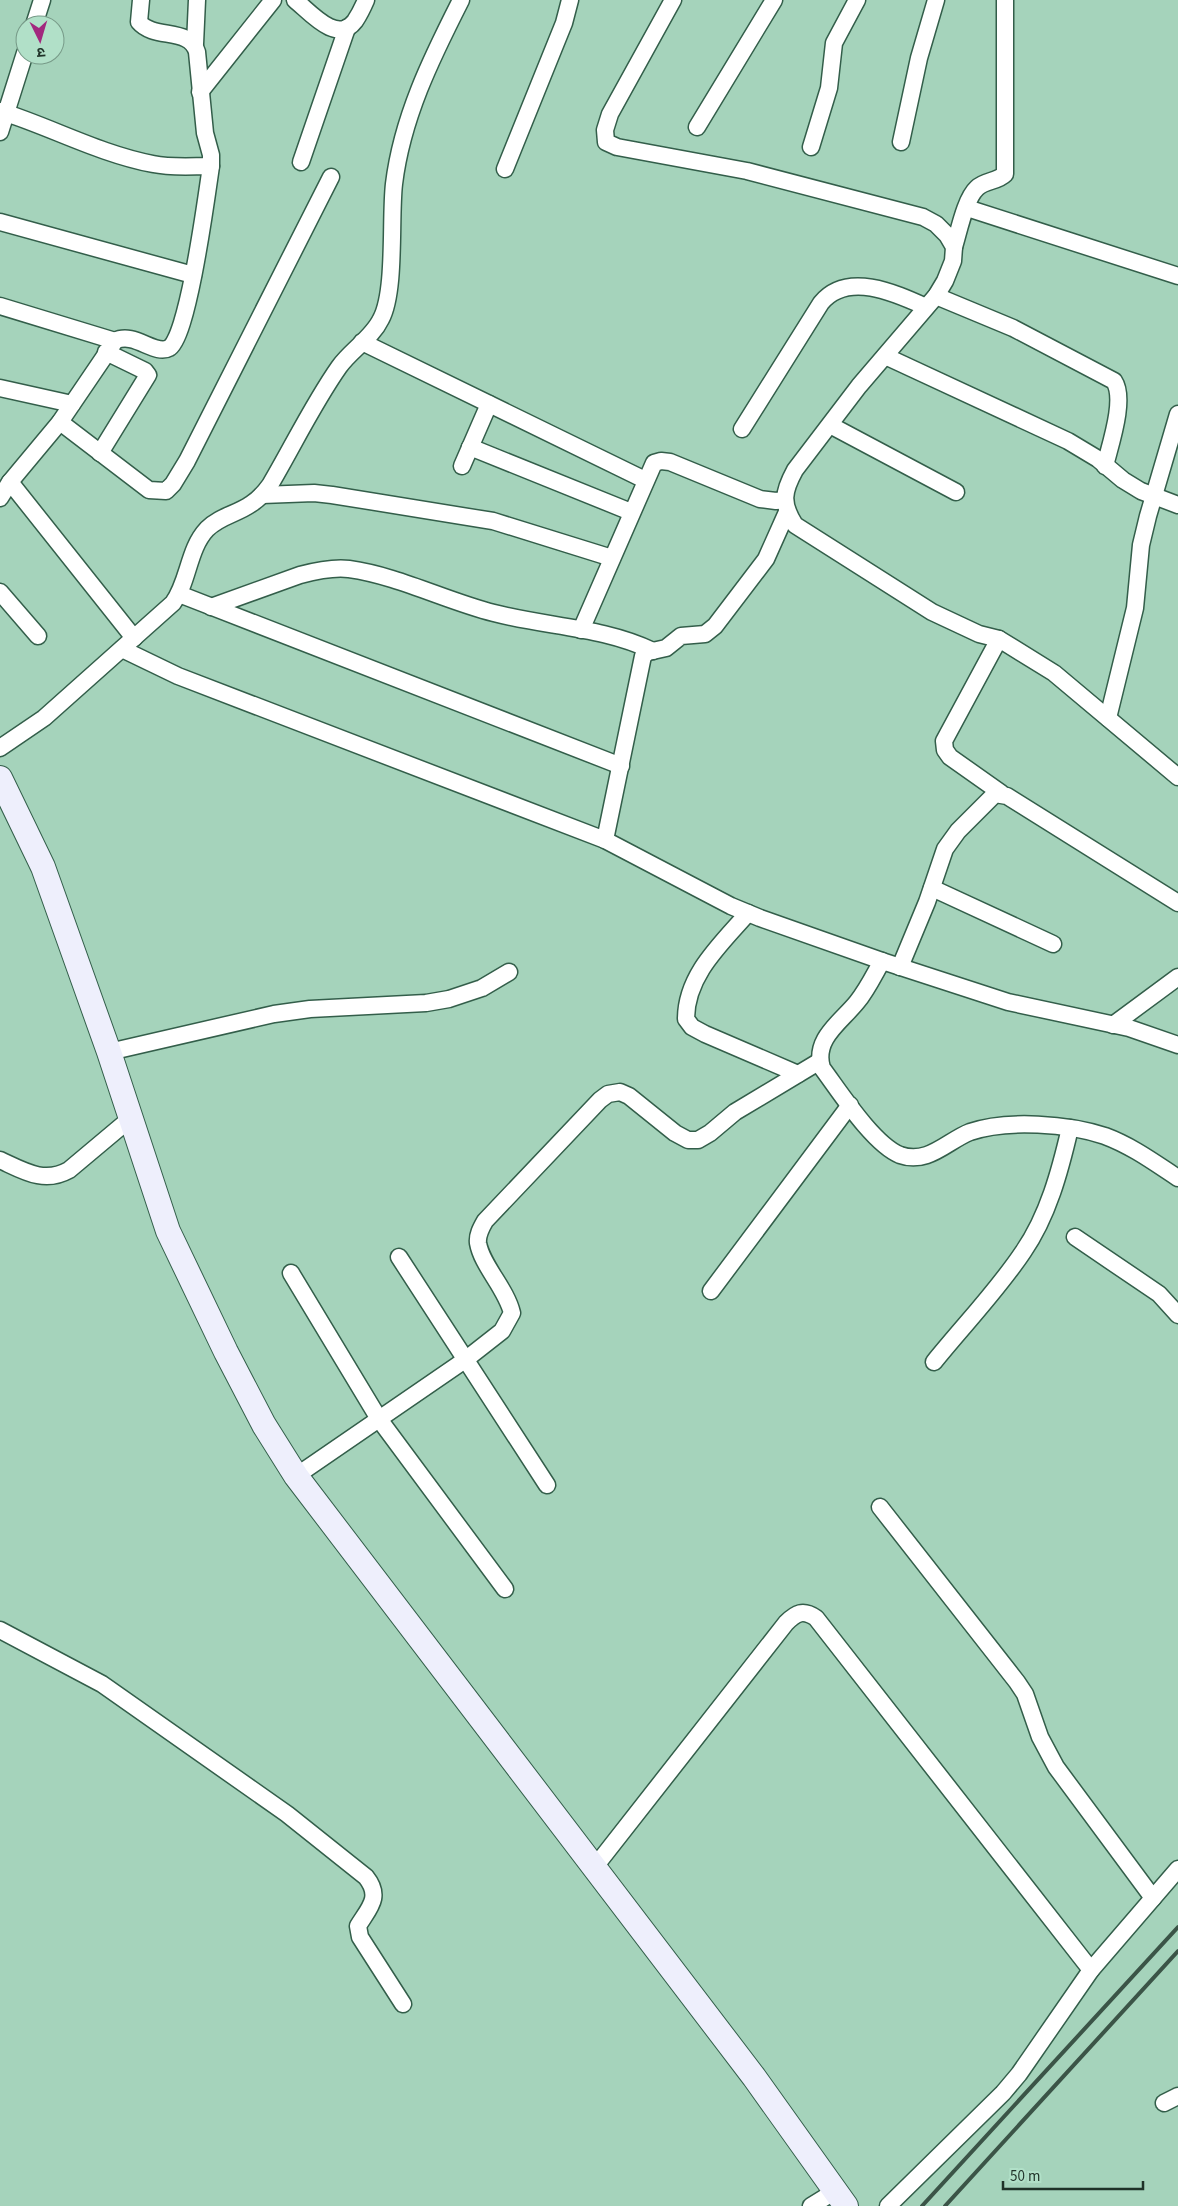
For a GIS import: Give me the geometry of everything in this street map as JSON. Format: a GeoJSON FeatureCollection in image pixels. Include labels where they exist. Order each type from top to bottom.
{"type":"FeatureCollection","features":[{"type":"Feature","properties":{"kind":"main road"},"geometry":{"type":"LineString","coordinates":[[0,778],[43,867],[109,1052],[168,1231],[226,1352],[264,1425],[296,1476],[754,2077],[841,2201]]}},
{"type":"Feature","properties":{"kind":"street"},"geometry":{"type":"LineString","coordinates":[[37,15],[42,0]]}},
{"type":"Feature","properties":{"kind":"street"},"geometry":{"type":"LineString","coordinates":[[141,0],[139,22],[144,28],[154,32],[187,38],[194,44]]}},
{"type":"Feature","properties":{"kind":"street"},"geometry":{"type":"LineString","coordinates":[[0,498],[10,482],[60,422],[111,346],[121,338],[128,338],[161,350],[168,349],[173,345],[186,309],[211,166],[194,44],[197,0]]}},
{"type":"Feature","properties":{"kind":"street"},"geometry":{"type":"LineString","coordinates":[[200,92],[273,0]]}},
{"type":"Feature","properties":{"kind":"street"},"geometry":{"type":"LineString","coordinates":[[295,0],[330,28],[338,31],[347,28],[354,22],[366,0]]}},
{"type":"Feature","properties":{"kind":"street"},"geometry":{"type":"LineString","coordinates":[[0,748],[44,718],[173,603],[179,594],[195,549],[206,531],[217,520],[251,504],[262,495],[270,485],[339,366],[381,320],[386,305],[394,184],[410,115],[428,66],[461,0]]}},
{"type":"Feature","properties":{"kind":"street"},"geometry":{"type":"LineString","coordinates":[[505,169],[564,23],[570,0]]}},
{"type":"Feature","properties":{"kind":"street"},"geometry":{"type":"LineString","coordinates":[[673,0],[610,114],[605,130],[606,142],[617,147],[747,171],[923,217],[936,224],[947,235],[954,247]]}},
{"type":"Feature","properties":{"kind":"street"},"geometry":{"type":"LineString","coordinates":[[697,127],[774,0]]}},
{"type":"Feature","properties":{"kind":"street"},"geometry":{"type":"LineString","coordinates":[[811,147],[829,88],[834,43],[857,0]]}},
{"type":"Feature","properties":{"kind":"street"},"geometry":{"type":"LineString","coordinates":[[901,142],[919,58],[936,0]]}},
{"type":"Feature","properties":{"kind":"street"},"geometry":{"type":"LineString","coordinates":[[605,840],[644,656],[653,651],[666,648],[681,636],[704,634],[715,626],[766,559],[786,506],[787,484],[830,425],[931,302],[953,261],[954,247],[971,196],[977,187],[983,183],[1000,178],[1005,174],[1005,0]]}},
{"type":"Feature","properties":{"kind":"street"},"geometry":{"type":"LineString","coordinates":[[301,162],[347,28]]}},
{"type":"Feature","properties":{"kind":"street"},"geometry":{"type":"LineString","coordinates":[[0,132],[3,112],[21,65]]}},
{"type":"Feature","properties":{"kind":"street"},"geometry":{"type":"LineString","coordinates":[[3,112],[90,145],[139,161],[174,166],[211,166]]}},
{"type":"Feature","properties":{"kind":"street"},"geometry":{"type":"LineString","coordinates":[[60,422],[149,490],[166,491],[173,484],[187,461],[331,177]]}},
{"type":"Feature","properties":{"kind":"street"},"geometry":{"type":"LineString","coordinates":[[967,208],[1178,276]]}},
{"type":"Feature","properties":{"kind":"street"},"geometry":{"type":"LineString","coordinates":[[0,222],[193,276]]}},
{"type":"Feature","properties":{"kind":"street"},"geometry":{"type":"LineString","coordinates":[[742,429],[821,303],[834,290],[842,288],[886,290],[1013,328],[1114,381],[1117,386],[1119,403],[1106,466]]}},
{"type":"Feature","properties":{"kind":"street"},"geometry":{"type":"LineString","coordinates":[[0,306],[111,346],[148,375],[100,453]]}},
{"type":"Feature","properties":{"kind":"street"},"geometry":{"type":"LineString","coordinates":[[362,342],[646,480]]}},
{"type":"Feature","properties":{"kind":"street"},"geometry":{"type":"LineString","coordinates":[[885,356],[1068,441],[1106,466],[1123,480],[1154,497],[1178,505]]}},
{"type":"Feature","properties":{"kind":"street"},"geometry":{"type":"LineString","coordinates":[[0,388],[72,404]]}},
{"type":"Feature","properties":{"kind":"street"},"geometry":{"type":"LineString","coordinates":[[462,466],[489,404]]}},
{"type":"Feature","properties":{"kind":"street"},"geometry":{"type":"LineString","coordinates":[[1108,718],[1127,647],[1135,608],[1141,545],[1178,414]]}},
{"type":"Feature","properties":{"kind":"street"},"geometry":{"type":"LineString","coordinates":[[830,425],[956,492]]}},
{"type":"Feature","properties":{"kind":"street"},"geometry":{"type":"LineString","coordinates":[[470,446],[632,512]]}},
{"type":"Feature","properties":{"kind":"street"},"geometry":{"type":"LineString","coordinates":[[581,630],[654,463],[661,460],[670,462],[760,499],[776,501],[786,506],[795,525],[932,612],[979,634],[999,639],[1054,673],[1178,778]]}},
{"type":"Feature","properties":{"kind":"street"},"geometry":{"type":"LineString","coordinates":[[10,482],[134,638]]}},
{"type":"Feature","properties":{"kind":"street"},"geometry":{"type":"LineString","coordinates":[[262,495],[314,493],[462,516],[524,530],[612,558]]}},
{"type":"Feature","properties":{"kind":"street"},"geometry":{"type":"LineString","coordinates":[[211,607],[313,571],[348,569],[382,577],[492,613],[635,642],[653,651]]}},
{"type":"Feature","properties":{"kind":"street"},"geometry":{"type":"LineString","coordinates":[[0,592],[38,636]]}},
{"type":"Feature","properties":{"kind":"street"},"geometry":{"type":"LineString","coordinates":[[179,594],[621,766]]}},
{"type":"Feature","properties":{"kind":"street"},"geometry":{"type":"LineString","coordinates":[[999,639],[944,741],[945,750],[950,757],[1001,794],[1178,903]]}},
{"type":"Feature","properties":{"kind":"street"},"geometry":{"type":"LineString","coordinates":[[122,649],[178,676],[605,840],[748,913],[882,961],[1008,1002],[1138,1031],[1178,1045]]}},
{"type":"Feature","properties":{"kind":"street"},"geometry":{"type":"LineString","coordinates":[[900,967],[950,840],[988,798],[995,794],[1001,794]]}},
{"type":"Feature","properties":{"kind":"street"},"geometry":{"type":"LineString","coordinates":[[932,888],[1053,944]]}},
{"type":"Feature","properties":{"kind":"street"},"geometry":{"type":"LineString","coordinates":[[748,913],[702,966],[689,994],[686,1019],[692,1027],[705,1034],[798,1074]]}},
{"type":"Feature","properties":{"kind":"street"},"geometry":{"type":"LineString","coordinates":[[882,961],[858,1001],[822,1043],[820,1061],[822,1068],[850,1105],[886,1147],[911,1157],[934,1152],[970,1132],[993,1127],[1043,1125],[1070,1128],[1106,1136],[1138,1152],[1178,1178]]}},
{"type":"Feature","properties":{"kind":"street"},"geometry":{"type":"LineString","coordinates":[[109,1052],[274,1014],[310,1009],[426,1003],[449,999],[482,988],[509,972]]}},
{"type":"Feature","properties":{"kind":"street"},"geometry":{"type":"LineString","coordinates":[[1113,1025],[1178,977]]}},
{"type":"Feature","properties":{"kind":"street"},"geometry":{"type":"LineString","coordinates":[[296,1476],[465,1360],[502,1331],[512,1313],[508,1299],[482,1253],[478,1242],[479,1231],[485,1221],[600,1100],[608,1094],[620,1092],[629,1096],[675,1133],[688,1140],[698,1140],[710,1133],[735,1112],[820,1061]]}},
{"type":"Feature","properties":{"kind":"street"},"geometry":{"type":"LineString","coordinates":[[711,1291],[850,1105]]}},
{"type":"Feature","properties":{"kind":"street"},"geometry":{"type":"LineString","coordinates":[[0,1160],[46,1178],[58,1176],[69,1170],[131,1118]]}},
{"type":"Feature","properties":{"kind":"street"},"geometry":{"type":"LineString","coordinates":[[934,1362],[1023,1252],[1048,1203],[1064,1157],[1070,1128]]}},
{"type":"Feature","properties":{"kind":"street"},"geometry":{"type":"LineString","coordinates":[[1075,1237],[1159,1294],[1178,1315]]}},
{"type":"Feature","properties":{"kind":"street"},"geometry":{"type":"LineString","coordinates":[[400,1257],[547,1485]]}},
{"type":"Feature","properties":{"kind":"street"},"geometry":{"type":"LineString","coordinates":[[291,1272],[379,1419],[505,1589]]}},
{"type":"Feature","properties":{"kind":"street"},"geometry":{"type":"LineString","coordinates":[[880,1506],[1018,1682],[1025,1694],[1040,1737],[1056,1767],[1153,1898]]}},
{"type":"Feature","properties":{"kind":"street"},"geometry":{"type":"LineString","coordinates":[[594,1868],[786,1623],[801,1612],[816,1618],[1091,1970]]}},
{"type":"Feature","properties":{"kind":"street"},"geometry":{"type":"LineString","coordinates":[[0,1630],[102,1684],[287,1814],[350,1863],[373,1886],[374,1897],[358,1926],[360,1937],[403,2004]]}},
{"type":"Feature","properties":{"kind":"street"},"geometry":{"type":"LineString","coordinates":[[888,2206],[1003,2093],[1019,2074],[1091,1970],[1178,1869]]}},
{"type":"Feature","properties":{"kind":"street"},"geometry":{"type":"LineString","coordinates":[[811,2206],[841,2201]]}},
{"type":"Feature","properties":{"kind":"railway"},"geometry":{"type":"LineString","coordinates":[[922,2206],[1178,1927]]}},
{"type":"Feature","properties":{"kind":"railway"},"geometry":{"type":"LineString","coordinates":[[945,2206],[1178,1951]]}}]}
